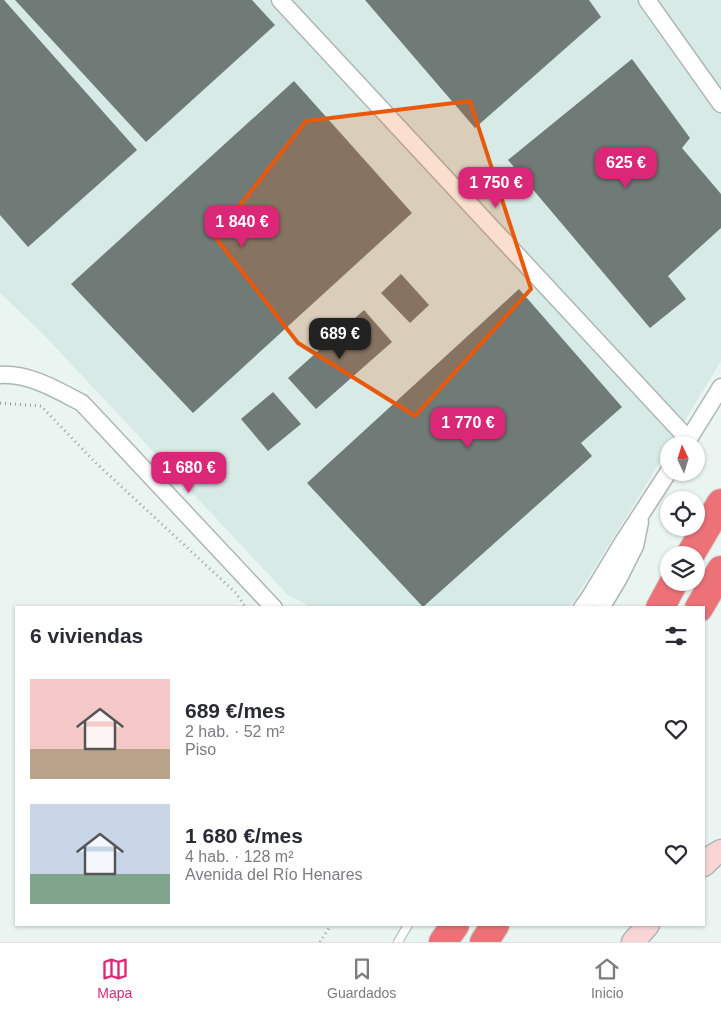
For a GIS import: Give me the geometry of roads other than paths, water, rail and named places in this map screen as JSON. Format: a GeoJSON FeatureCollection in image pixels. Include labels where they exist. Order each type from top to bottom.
{"type":"FeatureCollection","features":[{"type":"Feature","properties":{"kind":"highway"},"geometry":{"type":"LineString","coordinates":[[695,546],[721,503]]}},
{"type":"Feature","properties":{"kind":"highway"},"geometry":{"type":"LineString","coordinates":[[700,606],[721,570]]}},
{"type":"Feature","properties":{"kind":"highway"},"geometry":{"type":"LineString","coordinates":[[661,606],[669,591]]}},
{"type":"Feature","properties":{"kind":"highway"},"geometry":{"type":"LineString","coordinates":[[443,942],[454,926]]}},
{"type":"Feature","properties":{"kind":"highway"},"geometry":{"type":"LineString","coordinates":[[484,942],[494,926]]}},
{"type":"Feature","properties":{"kind":"street"},"geometry":{"type":"LineString","coordinates":[[280,0],[681,436]]}},
{"type":"Feature","properties":{"kind":"street"},"geometry":{"type":"LineString","coordinates":[[647,0],[721,104]]}},
{"type":"Feature","properties":{"kind":"street"},"geometry":{"type":"LineString","coordinates":[[0,375],[11,374],[42,383],[82,403],[272,606]]}},
{"type":"Feature","properties":{"kind":"street"},"geometry":{"type":"LineString","coordinates":[[691,436],[721,387]]}},
{"type":"Feature","properties":{"kind":"street"},"geometry":{"type":"LineString","coordinates":[[583,606],[663,481]]}},
{"type":"Feature","properties":{"kind":"street"},"geometry":{"type":"LineString","coordinates":[[602,606],[635,546],[641,515]]}},
{"type":"Feature","properties":{"kind":"street"},"geometry":{"type":"LineString","coordinates":[[633,942],[647,926]]}},
{"type":"Feature","properties":{"kind":"lane"},"geometry":{"type":"LineString","coordinates":[[398,942],[407,926]]}}]}
